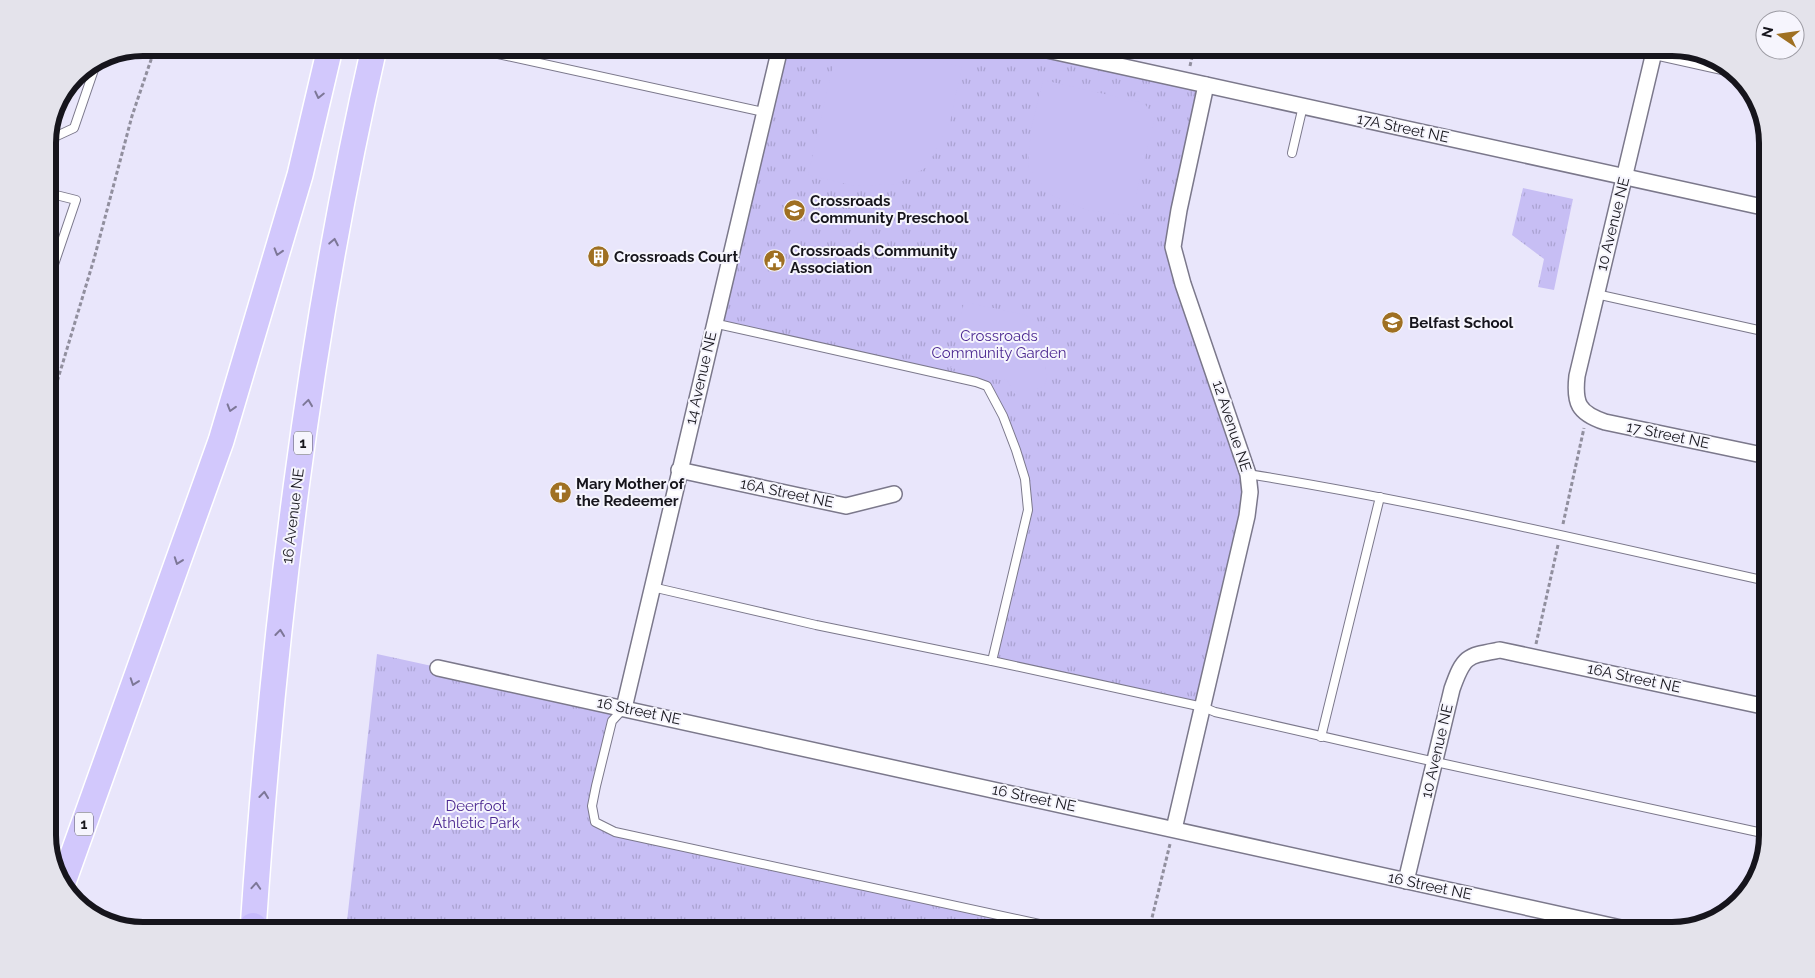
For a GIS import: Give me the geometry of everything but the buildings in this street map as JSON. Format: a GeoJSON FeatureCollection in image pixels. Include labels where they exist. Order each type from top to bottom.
{"type":"FeatureCollection","features":[{"type":"Feature","properties":{"kind":"highway","name":"1"},"geometry":{"type":"LineString","coordinates":[[66,874],[221,441],[300,176],[328,56]]}},
{"type":"Feature","properties":{"kind":"highway","name":"16 Avenue NE"},"geometry":{"type":"LineString","coordinates":[[254,922],[259,844],[284,596],[302,448],[325,293],[372,56]]}},
{"type":"Feature","properties":{"kind":"street","name":"14 Avenue NE"},"geometry":{"type":"LineString","coordinates":[[624,708],[713,323],[778,56]]}},
{"type":"Feature","properties":{"kind":"street","name":"17A Street NE"},"geometry":{"type":"LineString","coordinates":[[1074,56],[1759,206]]}},
{"type":"Feature","properties":{"kind":"street","name":"10 Avenue NE"},"geometry":{"type":"LineString","coordinates":[[1577,401],[1577,376],[1653,56]]}},
{"type":"Feature","properties":{"kind":"street","name":"12 Avenue NE"},"geometry":{"type":"LineString","coordinates":[[1174,829],[1247,516],[1250,492],[1248,474],[1183,284],[1173,247],[1175,228],[1206,85]]}},
{"type":"Feature","properties":{"kind":"street","name":"17 Street NE"},"geometry":{"type":"LineString","coordinates":[[1577,401],[1587,415],[1604,422],[1759,454]]}},
{"type":"Feature","properties":{"kind":"street","name":"16A Street NE"},"geometry":{"type":"LineString","coordinates":[[680,470],[846,506],[894,494]]}},
{"type":"Feature","properties":{"kind":"street","name":"10 Avenue NE"},"geometry":{"type":"LineString","coordinates":[[1406,881],[1452,689],[1459,668],[1472,655],[1500,650]]}},
{"type":"Feature","properties":{"kind":"street","name":"16A Street NE"},"geometry":{"type":"LineString","coordinates":[[1500,650],[1759,705]]}},
{"type":"Feature","properties":{"kind":"street","name":"16 Street NE"},"geometry":{"type":"LineString","coordinates":[[438,668],[1593,922]]}},
{"type":"Feature","properties":{"kind":"lane"},"geometry":{"type":"LineString","coordinates":[[507,56],[764,112]]}},
{"type":"Feature","properties":{"kind":"lane"},"geometry":{"type":"LineString","coordinates":[[1672,56],[1714,67]]}},
{"type":"Feature","properties":{"kind":"lane"},"geometry":{"type":"LineString","coordinates":[[56,136],[74,128],[93,73]]}},
{"type":"Feature","properties":{"kind":"lane"},"geometry":{"type":"LineString","coordinates":[[1292,153],[1303,106]]}},
{"type":"Feature","properties":{"kind":"lane"},"geometry":{"type":"LineString","coordinates":[[56,195],[76,200],[56,259]]}},
{"type":"Feature","properties":{"kind":"lane"},"geometry":{"type":"LineString","coordinates":[[1596,294],[1759,330]]}},
{"type":"Feature","properties":{"kind":"lane"},"geometry":{"type":"LineString","coordinates":[[713,323],[987,386],[1004,416],[1016,450],[1024,479],[1028,510],[992,660]]}},
{"type":"Feature","properties":{"kind":"lane"},"geometry":{"type":"LineString","coordinates":[[1248,474],[1380,497],[1759,578]]}},
{"type":"Feature","properties":{"kind":"lane"},"geometry":{"type":"LineString","coordinates":[[1322,737],[1380,497]]}},
{"type":"Feature","properties":{"kind":"lane"},"geometry":{"type":"LineString","coordinates":[[652,587],[816,625],[992,660],[1203,707],[1215,712],[1322,737],[1759,832]]}},
{"type":"Feature","properties":{"kind":"lane"},"geometry":{"type":"LineString","coordinates":[[624,708],[612,721],[592,806],[595,822],[604,828],[615,832],[1030,922]]}},
{"type":"Feature","properties":{"kind":"path"},"geometry":{"type":"LineString","coordinates":[[56,385],[94,259],[132,116],[152,56]]}},
{"type":"Feature","properties":{"kind":"path"},"geometry":{"type":"LineString","coordinates":[[1151,922],[1174,829]]}},
{"type":"Feature","properties":{"kind":"green space"},"geometry":{"type":"Polygon","coordinates":[[[778,56],[1074,56],[1206,85],[1173,247],[1248,474],[1203,707],[992,661],[1028,510],[1025,479],[987,386],[713,323],[778,56]]]}},
{"type":"Feature","properties":{"kind":"green space"},"geometry":{"type":"Polygon","coordinates":[[[835,56],[918,56],[962,67],[950,122],[927,167],[897,184],[855,186],[808,175],[835,56]]]}},
{"type":"Feature","properties":{"kind":"green space"},"geometry":{"type":"Polygon","coordinates":[[[1043,80],[1144,103],[1155,117],[1131,216],[1086,210],[1051,195],[1028,167],[1031,128],[1043,80]]]}},
{"type":"Feature","properties":{"kind":"green space"},"geometry":{"type":"Polygon","coordinates":[[[1523,188],[1573,199],[1554,290],[1538,287],[1544,259],[1512,235],[1523,188]]]}},
{"type":"Feature","properties":{"kind":"green space","name":"Crossroads Community Garden"},"geometry":{"type":"Polygon","coordinates":[[[964,302],[1026,315],[1053,332],[1053,345],[1045,362],[1047,379],[1044,386],[1022,399],[1016,396],[1007,380],[992,379],[981,374],[951,368],[964,302]]]}},
{"type":"Feature","properties":{"kind":"green space","name":"Deerfoot Athletic Park"},"geometry":{"type":"Polygon","coordinates":[[[377,654],[624,708],[612,721],[596,786],[595,822],[604,827],[1031,922],[347,922],[377,654]]]}},
{"type":"Feature","properties":{"kind":"place","name":"Crossroads Community Preschool"},"geometry":{"type":"Point","coordinates":[794,210]}},
{"type":"Feature","properties":{"kind":"place","name":"Crossroads Court"},"geometry":{"type":"Point","coordinates":[598,257]}},
{"type":"Feature","properties":{"kind":"place","name":"Crossroads Community Association"},"geometry":{"type":"Point","coordinates":[774,260]}},
{"type":"Feature","properties":{"kind":"place","name":"Belfast School"},"geometry":{"type":"Point","coordinates":[1393,323]}},
{"type":"Feature","properties":{"kind":"place","name":"Mary Mother of the Redeemer"},"geometry":{"type":"Point","coordinates":[560,493]}}]}
